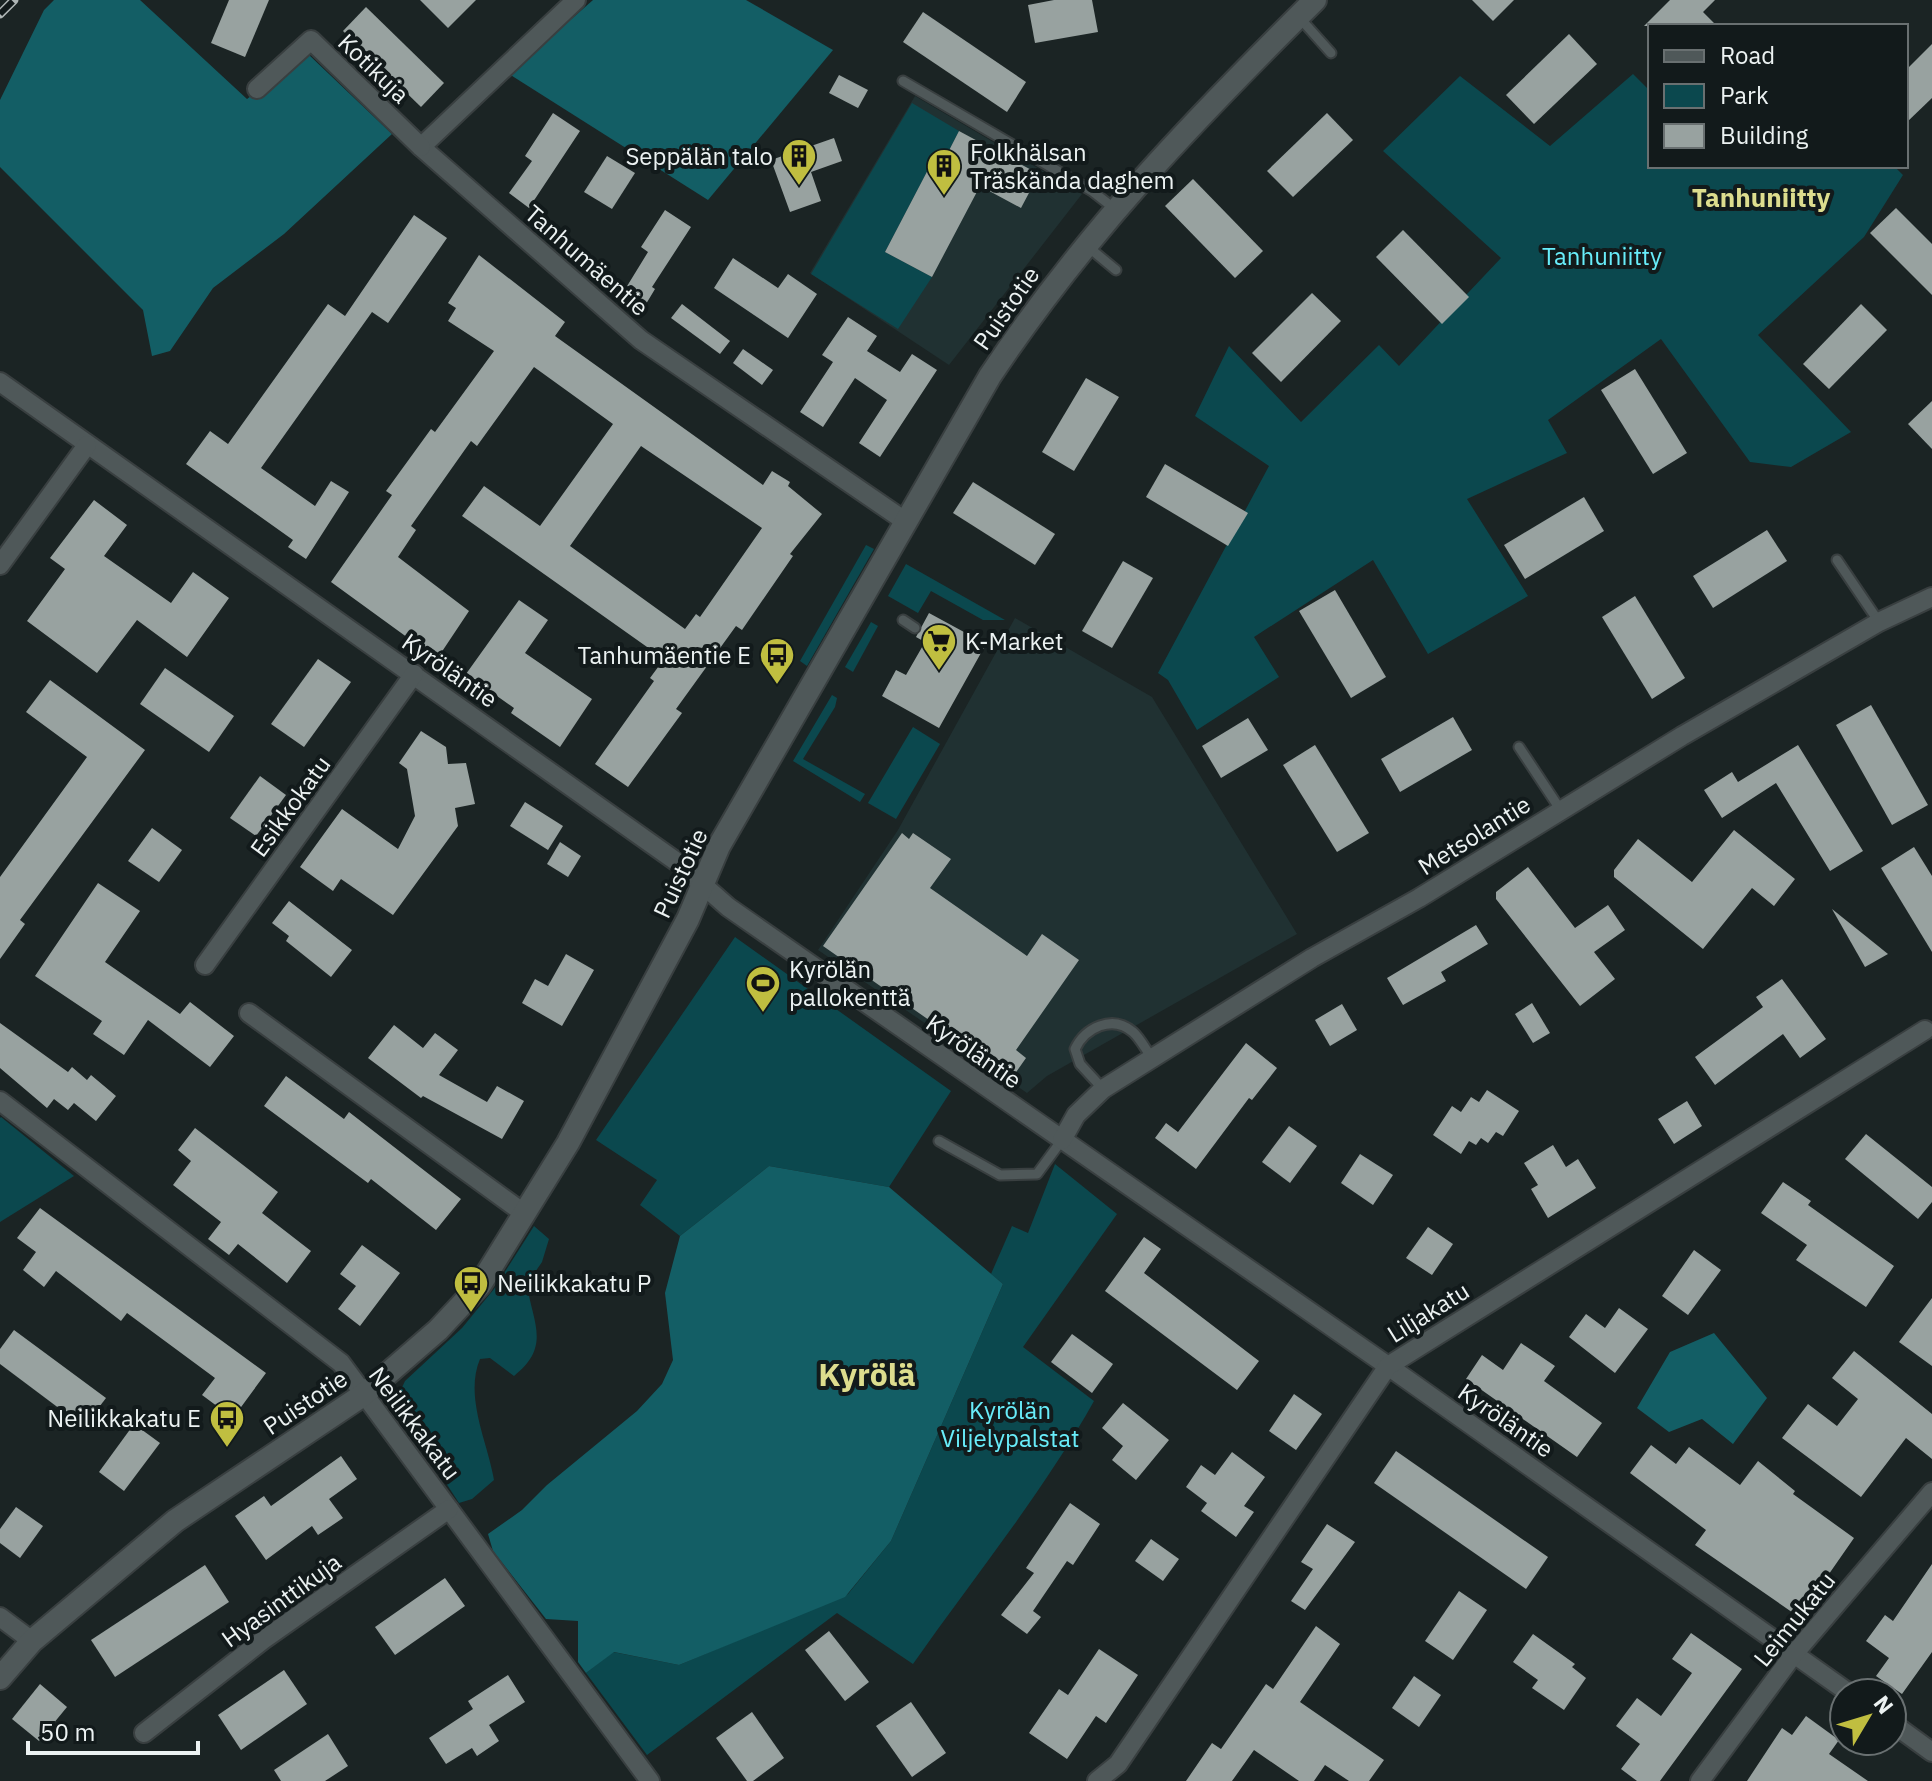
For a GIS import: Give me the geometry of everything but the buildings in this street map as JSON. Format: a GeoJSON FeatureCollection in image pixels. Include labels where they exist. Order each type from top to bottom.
{"type":"FeatureCollection","features":[{"type":"Feature","properties":{"kind":"street"},"geometry":{"type":"LineString","coordinates":[[421,147],[576,0]]}},
{"type":"Feature","properties":{"kind":"street","name":"Puistotie"},"geometry":{"type":"LineString","coordinates":[[0,1678],[32,1641],[175,1521],[363,1395],[438,1330],[480,1285],[568,1143],[688,919],[719,846],[990,376],[1084,244],[1177,138],[1315,0]]}},
{"type":"Feature","properties":{"kind":"street","name":"Kotikuja"},"geometry":{"type":"LineString","coordinates":[[257,89],[311,40],[421,147]]}},
{"type":"Feature","properties":{"kind":"street","name":"Tanhumäentie"},"geometry":{"type":"LineString","coordinates":[[421,147],[641,340],[905,521]]}},
{"type":"Feature","properties":{"kind":"street","name":"Kyröläntie"},"geometry":{"type":"LineString","coordinates":[[0,382],[677,862],[750,923],[1388,1366],[1828,1678]]}},
{"type":"Feature","properties":{"kind":"street"},"geometry":{"type":"LineString","coordinates":[[0,565],[87,445]]}},
{"type":"Feature","properties":{"kind":"street","name":"Metsolantie"},"geometry":{"type":"LineString","coordinates":[[1062,1140],[1076,1115],[1103,1089],[1152,1058],[1560,809],[1879,622],[1932,597]]}},
{"type":"Feature","properties":{"kind":"street","name":"Esikkokatu"},"geometry":{"type":"LineString","coordinates":[[205,965],[414,674]]}},
{"type":"Feature","properties":{"kind":"street"},"geometry":{"type":"LineString","coordinates":[[249,1013],[525,1214]]}},
{"type":"Feature","properties":{"kind":"street","name":"Liljakatu"},"geometry":{"type":"LineString","coordinates":[[1097,1781],[1118,1764],[1388,1366],[1925,1030]]}},
{"type":"Feature","properties":{"kind":"street","name":"Neilikkakatu"},"geometry":{"type":"LineString","coordinates":[[0,1101],[341,1363],[650,1781]]}},
{"type":"Feature","properties":{"kind":"street","name":"Leimukatu"},"geometry":{"type":"LineString","coordinates":[[1700,1781],[1794,1654],[1932,1492]]}},
{"type":"Feature","properties":{"kind":"street","name":"Hyasinttikuja"},"geometry":{"type":"LineString","coordinates":[[144,1733],[263,1640],[449,1509]]}},
{"type":"Feature","properties":{"kind":"street"},"geometry":{"type":"LineString","coordinates":[[0,1617],[32,1641]]}},
{"type":"Feature","properties":{"kind":"street"},"geometry":{"type":"LineString","coordinates":[[1908,1735],[1932,1752]]}},
{"type":"Feature","properties":{"kind":"lane"},"geometry":{"type":"LineString","coordinates":[[1298,16],[1331,53]]}},
{"type":"Feature","properties":{"kind":"lane"},"geometry":{"type":"LineString","coordinates":[[903,81],[1092,191],[1115,209]]}},
{"type":"Feature","properties":{"kind":"lane"},"geometry":{"type":"LineString","coordinates":[[1084,244],[1116,270]]}},
{"type":"Feature","properties":{"kind":"lane"},"geometry":{"type":"LineString","coordinates":[[1837,560],[1879,622]]}},
{"type":"Feature","properties":{"kind":"lane"},"geometry":{"type":"LineString","coordinates":[[903,620],[915,628]]}},
{"type":"Feature","properties":{"kind":"lane"},"geometry":{"type":"LineString","coordinates":[[1519,747],[1560,809]]}},
{"type":"Feature","properties":{"kind":"lane"},"geometry":{"type":"LineString","coordinates":[[1103,1089],[1080,1064],[1075,1049],[1081,1036],[1102,1025],[1116,1023],[1133,1032],[1152,1058]]}},
{"type":"Feature","properties":{"kind":"lane"},"geometry":{"type":"LineString","coordinates":[[939,1141],[1000,1175],[1037,1174],[1062,1140]]}},
{"type":"Feature","properties":{"kind":"shaded area"},"geometry":{"type":"Polygon","coordinates":[[[54,0],[140,0],[247,99],[308,54],[392,134],[284,234],[213,288],[170,351],[152,356],[143,310],[0,167],[0,100],[44,10],[54,0]]]}},
{"type":"Feature","properties":{"kind":"shaded area"},"geometry":{"type":"Polygon","coordinates":[[[593,0],[746,0],[833,50],[708,200],[509,74],[593,0]]]}},
{"type":"Feature","properties":{"kind":"shaded area"},"geometry":{"type":"Polygon","coordinates":[[[915,96],[1082,194],[949,365],[810,273],[915,96]]]}},
{"type":"Feature","properties":{"kind":"shaded area"},"geometry":{"type":"Polygon","coordinates":[[[1015,618],[1152,697],[1297,934],[1047,1076],[1027,1093],[818,950],[898,830],[1015,618]]]}},
{"type":"Feature","properties":{"kind":"shaded area"},"geometry":{"type":"Polygon","coordinates":[[[769,1166],[889,1187],[1003,1284],[891,1541],[845,1597],[679,1665],[614,1652],[586,1673],[578,1662],[578,1621],[546,1619],[493,1551],[488,1534],[522,1510],[547,1485],[637,1411],[662,1384],[673,1360],[665,1293],[680,1236],[769,1166]]]}},
{"type":"Feature","properties":{"kind":"shaded area"},"geometry":{"type":"Polygon","coordinates":[[[1714,1333],[1767,1398],[1733,1444],[1702,1419],[1669,1432],[1637,1408],[1670,1352],[1714,1333]]]}},
{"type":"Feature","properties":{"kind":"green space","name":"Tanhuniitty"},"geometry":{"type":"Polygon","coordinates":[[[1633,74],[1648,89],[1648,168],[1896,168],[1903,175],[1864,237],[1758,335],[1851,432],[1791,467],[1750,462],[1661,339],[1548,420],[1567,453],[1467,499],[1528,596],[1428,654],[1373,560],[1254,637],[1279,677],[1197,730],[1168,680],[1158,673],[1269,466],[1195,416],[1229,346],[1301,422],[1379,345],[1399,366],[1501,258],[1383,151],[1460,76],[1550,146],[1633,74]]]}},
{"type":"Feature","properties":{"kind":"green space"},"geometry":{"type":"Polygon","coordinates":[[[912,103],[959,131],[940,168],[931,164],[885,252],[932,277],[898,329],[811,274],[912,103]]]}},
{"type":"Feature","properties":{"kind":"green space"},"geometry":{"type":"Polygon","coordinates":[[[866,545],[874,549],[807,666],[800,661],[866,545]]]}},
{"type":"Feature","properties":{"kind":"green space"},"geometry":{"type":"Polygon","coordinates":[[[906,564],[1005,620],[983,620],[931,591],[918,613],[888,596],[906,564]]]}},
{"type":"Feature","properties":{"kind":"green space"},"geometry":{"type":"Polygon","coordinates":[[[871,622],[878,626],[853,672],[845,667],[871,622]]]}},
{"type":"Feature","properties":{"kind":"green space"},"geometry":{"type":"Polygon","coordinates":[[[832,695],[837,698],[835,707],[803,759],[865,794],[860,802],[793,761],[832,695]]]}},
{"type":"Feature","properties":{"kind":"green space"},"geometry":{"type":"Polygon","coordinates":[[[913,727],[940,744],[896,819],[868,803],[913,727]]]}},
{"type":"Feature","properties":{"kind":"green space","name":"Kyrölän pallokenttä"},"geometry":{"type":"Polygon","coordinates":[[[735,937],[951,1091],[889,1187],[769,1166],[680,1236],[640,1205],[657,1180],[596,1140],[735,937]]]}},
{"type":"Feature","properties":{"kind":"green space"},"geometry":{"type":"Polygon","coordinates":[[[0,1118],[74,1176],[0,1222],[0,1118]]]}},
{"type":"Feature","properties":{"kind":"green space","name":"Kyrölän Viljelypalstat"},"geometry":{"type":"Polygon","coordinates":[[[1055,1164],[1117,1214],[1023,1347],[1094,1401],[1030,1502],[913,1664],[837,1613],[647,1755],[586,1673],[613,1652],[679,1665],[848,1594],[891,1541],[1003,1284],[991,1274],[1012,1226],[1028,1233],[1055,1164]]]}},
{"type":"Feature","properties":{"kind":"green space"},"geometry":{"type":"Polygon","coordinates":[[[534,1226],[549,1239],[542,1262],[527,1284],[537,1333],[536,1344],[526,1365],[514,1376],[490,1358],[480,1359],[476,1374],[476,1404],[494,1480],[472,1499],[459,1503],[399,1411],[397,1398],[405,1381],[462,1328],[494,1289],[534,1226]]]}},
{"type":"Feature","properties":{"kind":"railway"},"geometry":{"type":"LineString","coordinates":[[0,14],[14,0]]}},
{"type":"Feature","properties":{"kind":"place","name":"Seppälän talo"},"geometry":{"type":"Point","coordinates":[799,187]}},
{"type":"Feature","properties":{"kind":"place","name":"Folkhälsan Träskända daghem"},"geometry":{"type":"Point","coordinates":[944,197]}},
{"type":"Feature","properties":{"kind":"place","name":"K-Market"},"geometry":{"type":"Point","coordinates":[939,672]}},
{"type":"Feature","properties":{"kind":"place","name":"Tanhumäentie E"},"geometry":{"type":"Point","coordinates":[777,686]}},
{"type":"Feature","properties":{"kind":"place","name":"Kyrölän pallokenttä"},"geometry":{"type":"Point","coordinates":[763,1014]}},
{"type":"Feature","properties":{"kind":"place","name":"Neilikkakatu P"},"geometry":{"type":"Point","coordinates":[471,1314]}},
{"type":"Feature","properties":{"kind":"place","name":"Neilikkakatu E"},"geometry":{"type":"Point","coordinates":[227,1449]}},
{"type":"Feature","properties":{"kind":"district","name":"Tanhuniitty"},"geometry":{"type":"Point","coordinates":[1761,197]}},
{"type":"Feature","properties":{"kind":"district","name":"Kyrölä"},"geometry":{"type":"Point","coordinates":[867,1374]}}]}
